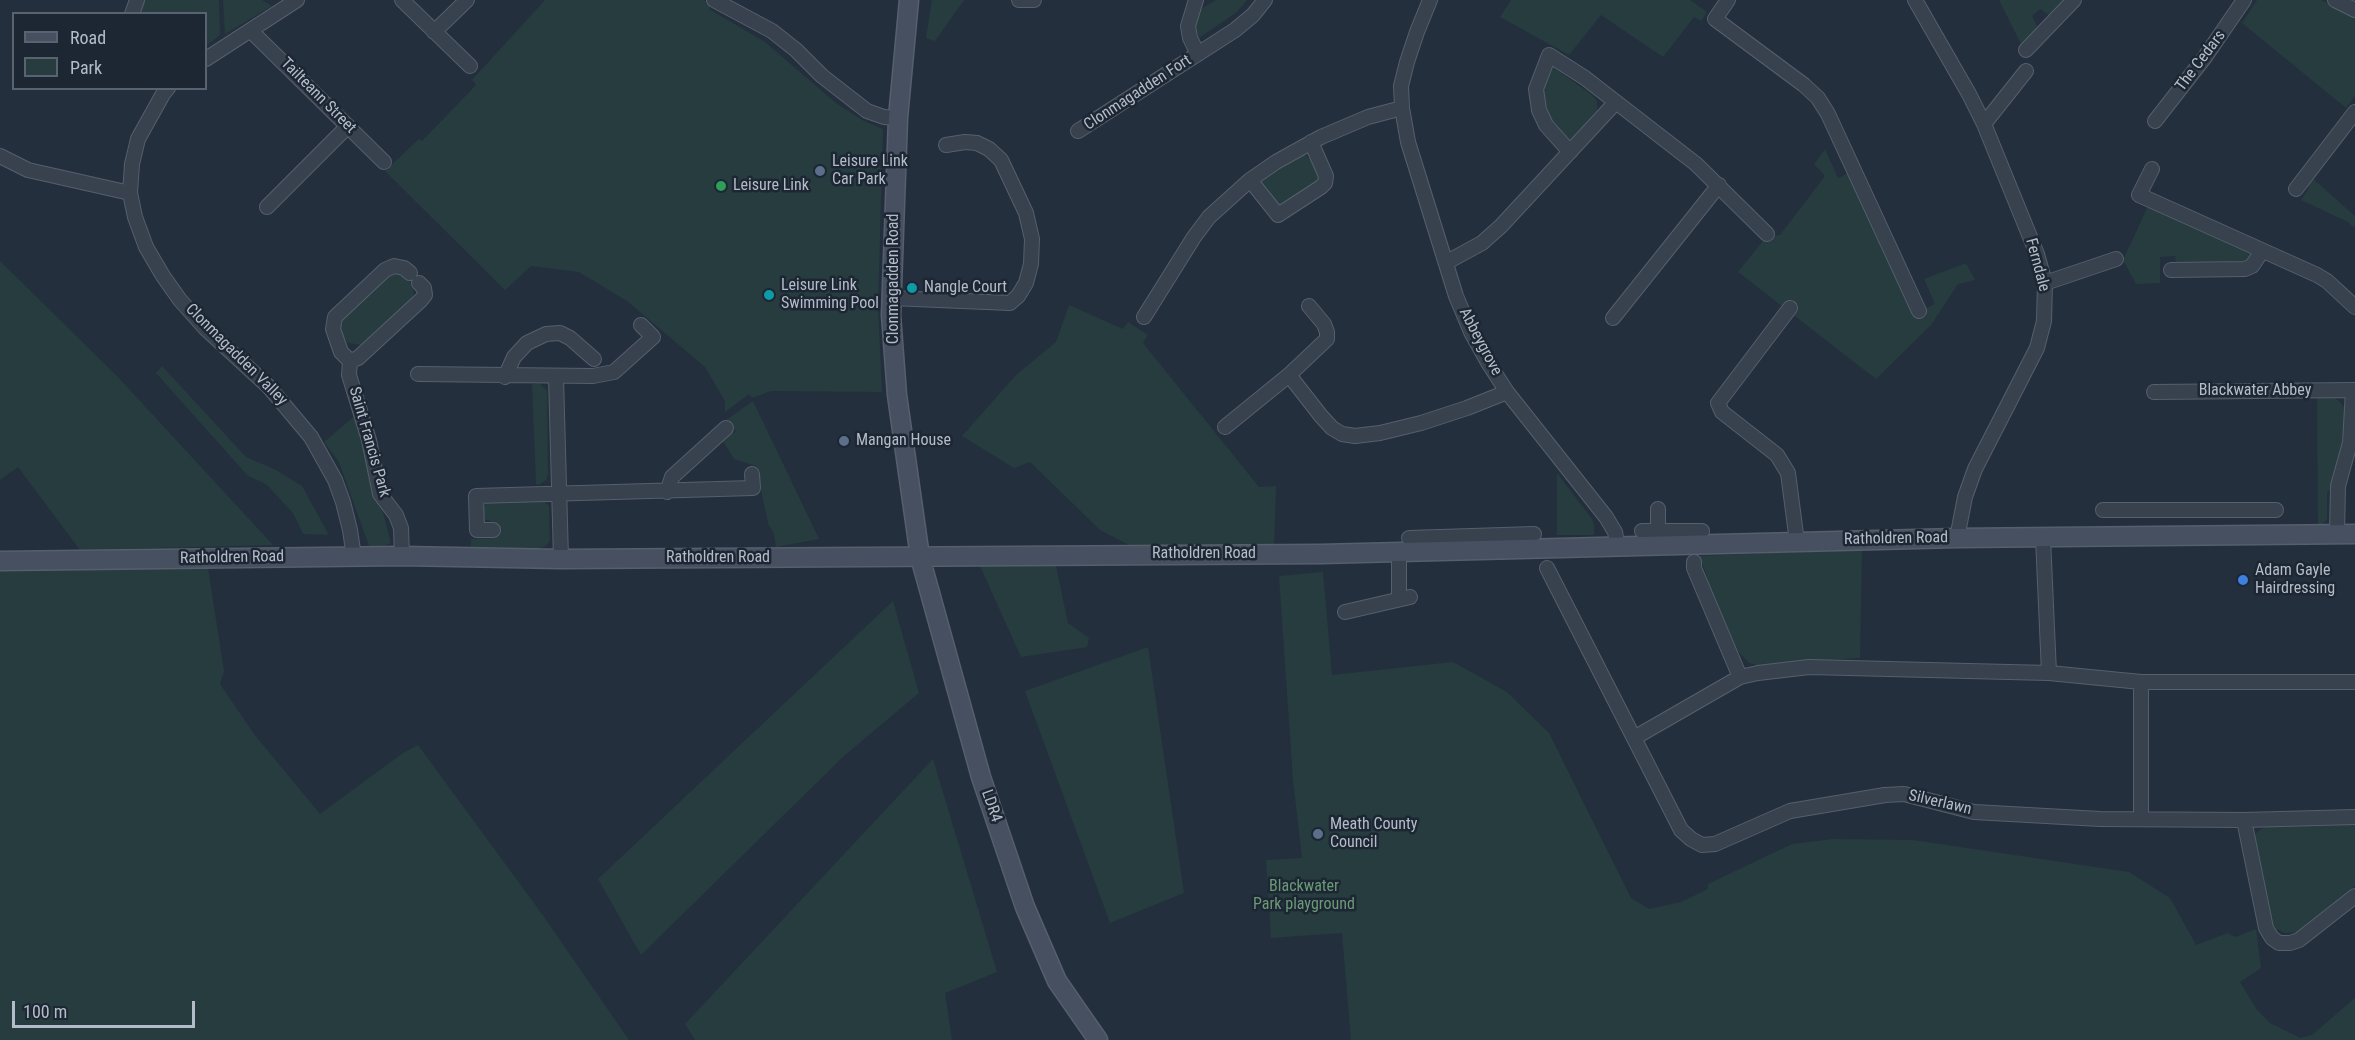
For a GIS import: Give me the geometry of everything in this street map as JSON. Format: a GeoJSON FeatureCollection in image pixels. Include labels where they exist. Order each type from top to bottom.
{"type":"FeatureCollection","features":[{"type":"Feature","properties":{"kind":"street"},"geometry":{"type":"LineString","coordinates":[[207,58],[297,0]]}},
{"type":"Feature","properties":{"kind":"street"},"geometry":{"type":"LineString","coordinates":[[402,0],[470,66]]}},
{"type":"Feature","properties":{"kind":"street"},"geometry":{"type":"LineString","coordinates":[[434,32],[467,0]]}},
{"type":"Feature","properties":{"kind":"street"},"geometry":{"type":"LineString","coordinates":[[714,0],[772,31],[858,106],[876,116],[898,118]]}},
{"type":"Feature","properties":{"kind":"street","name":"Clonmagadden Road"},"geometry":{"type":"LineString","coordinates":[[907,0],[898,118],[891,298],[897,395],[920,557]]}},
{"type":"Feature","properties":{"kind":"street"},"geometry":{"type":"LineString","coordinates":[[1019,0],[1034,0]]}},
{"type":"Feature","properties":{"kind":"street","name":"Clonmagadden Fort"},"geometry":{"type":"LineString","coordinates":[[1196,0],[1188,26],[1190,38],[1198,54]]}},
{"type":"Feature","properties":{"kind":"street","name":"Clonmagadden Fort"},"geometry":{"type":"LineString","coordinates":[[1078,131],[1235,30],[1253,15],[1265,0]]}},
{"type":"Feature","properties":{"kind":"street","name":"Abbeygrove"},"geometry":{"type":"LineString","coordinates":[[1431,0],[1407,63],[1401,86],[1401,108],[1408,142],[1456,296],[1471,332],[1507,392],[1606,517],[1616,532],[1618,547]]}},
{"type":"Feature","properties":{"kind":"street"},"geometry":{"type":"LineString","coordinates":[[1728,0],[1715,19],[1818,98],[1833,125],[1920,311]]}},
{"type":"Feature","properties":{"kind":"street","name":"Ferndale"},"geometry":{"type":"LineString","coordinates":[[1915,0],[1984,124],[2037,254],[2045,283],[2044,321],[2037,348],[2027,372],[1975,469],[1965,497],[1957,538]]}},
{"type":"Feature","properties":{"kind":"street"},"geometry":{"type":"LineString","coordinates":[[2026,50],[2074,0]]}},
{"type":"Feature","properties":{"kind":"street","name":"The Cedars"},"geometry":{"type":"LineString","coordinates":[[2155,121],[2205,57],[2244,0]]}},
{"type":"Feature","properties":{"kind":"street"},"geometry":{"type":"LineString","coordinates":[[2335,0],[2355,9]]}},
{"type":"Feature","properties":{"kind":"street","name":"Tailteann Street"},"geometry":{"type":"LineString","coordinates":[[251,31],[384,162]]}},
{"type":"Feature","properties":{"kind":"street"},"geometry":{"type":"LineString","coordinates":[[1570,152],[1546,125],[1539,110],[1536,89],[1549,55],[1616,102],[1696,164],[1767,234]]}},
{"type":"Feature","properties":{"kind":"street"},"geometry":{"type":"LineString","coordinates":[[1984,124],[2026,71]]}},
{"type":"Feature","properties":{"kind":"street","name":"Clonmagadden Valley"},"geometry":{"type":"LineString","coordinates":[[163,90],[138,139],[132,164],[130,193],[135,217],[146,247],[174,292],[205,328],[269,387],[311,437],[335,480],[343,502],[351,530],[354,557]]}},
{"type":"Feature","properties":{"kind":"street"},"geometry":{"type":"LineString","coordinates":[[1447,262],[1482,243],[1616,102]]}},
{"type":"Feature","properties":{"kind":"street"},"geometry":{"type":"LineString","coordinates":[[1144,317],[1209,217],[1250,180],[1275,162],[1311,142],[1368,117],[1401,108]]}},
{"type":"Feature","properties":{"kind":"street"},"geometry":{"type":"LineString","coordinates":[[2296,189],[2355,112]]}},
{"type":"Feature","properties":{"kind":"street"},"geometry":{"type":"LineString","coordinates":[[267,207],[348,126]]}},
{"type":"Feature","properties":{"kind":"street"},"geometry":{"type":"LineString","coordinates":[[891,298],[1010,303],[1018,296],[1026,283],[1031,264],[1032,239],[1026,213],[1000,160],[989,149],[978,143],[965,142],[946,145]]}},
{"type":"Feature","properties":{"kind":"street"},"geometry":{"type":"LineString","coordinates":[[1250,180],[1278,215],[1325,183],[1326,176],[1311,142]]}},
{"type":"Feature","properties":{"kind":"street"},"geometry":{"type":"LineString","coordinates":[[0,156],[28,170],[130,193]]}},
{"type":"Feature","properties":{"kind":"street"},"geometry":{"type":"LineString","coordinates":[[2152,169],[2139,195],[2327,281],[2355,307]]}},
{"type":"Feature","properties":{"kind":"street"},"geometry":{"type":"LineString","coordinates":[[1613,318],[1719,185]]}},
{"type":"Feature","properties":{"kind":"street"},"geometry":{"type":"LineString","coordinates":[[2171,270],[2245,269],[2252,266],[2262,251]]}},
{"type":"Feature","properties":{"kind":"street"},"geometry":{"type":"LineString","coordinates":[[2045,283],[2116,259]]}},
{"type":"Feature","properties":{"kind":"street","name":"Saint Francis Park"},"geometry":{"type":"LineString","coordinates":[[350,361],[358,358],[424,295],[424,288],[404,268],[394,266],[385,270],[335,317],[333,329],[341,352],[350,361],[349,375],[369,440],[380,494],[396,515],[401,528],[402,556]]}},
{"type":"Feature","properties":{"kind":"street"},"geometry":{"type":"LineString","coordinates":[[1225,427],[1289,375],[1327,339],[1324,324],[1308,306]]}},
{"type":"Feature","properties":{"kind":"street"},"geometry":{"type":"LineString","coordinates":[[1790,308],[1718,403],[1722,412],[1777,455],[1788,472],[1797,542]]}},
{"type":"Feature","properties":{"kind":"street"},"geometry":{"type":"LineString","coordinates":[[418,374],[556,377],[593,376],[614,372],[653,337],[641,325]]}},
{"type":"Feature","properties":{"kind":"street"},"geometry":{"type":"LineString","coordinates":[[505,377],[514,357],[527,344],[546,334],[560,333],[570,338],[594,360]]}},
{"type":"Feature","properties":{"kind":"street"},"geometry":{"type":"LineString","coordinates":[[1289,375],[1332,428],[1341,434],[1354,436],[1380,433],[1421,423],[1507,392]]}},
{"type":"Feature","properties":{"kind":"street"},"geometry":{"type":"LineString","coordinates":[[556,377],[561,559]]}},
{"type":"Feature","properties":{"kind":"street"},"geometry":{"type":"LineString","coordinates":[[2346,534],[2338,486],[2352,436],[2354,390]]}},
{"type":"Feature","properties":{"kind":"street","name":"Blackwater Abbey"},"geometry":{"type":"LineString","coordinates":[[2154,392],[2354,390]]}},
{"type":"Feature","properties":{"kind":"street"},"geometry":{"type":"LineString","coordinates":[[668,492],[672,477],[726,428]]}},
{"type":"Feature","properties":{"kind":"street"},"geometry":{"type":"LineString","coordinates":[[493,530],[477,530],[476,496],[753,488],[752,474]]}},
{"type":"Feature","properties":{"kind":"street"},"geometry":{"type":"LineString","coordinates":[[1658,509],[1658,531]]}},
{"type":"Feature","properties":{"kind":"street"},"geometry":{"type":"LineString","coordinates":[[2103,510],[2276,510]]}},
{"type":"Feature","properties":{"kind":"street"},"geometry":{"type":"LineString","coordinates":[[2193,536],[2195,511]]}},
{"type":"Feature","properties":{"kind":"street"},"geometry":{"type":"LineString","coordinates":[[1642,531],[1658,531],[1681,538],[1702,531]]}},
{"type":"Feature","properties":{"kind":"street","name":"Ratholdren Road"},"geometry":{"type":"LineString","coordinates":[[1436,544],[1534,534]]}},
{"type":"Feature","properties":{"kind":"street","name":"Ratholdren Road"},"geometry":{"type":"LineString","coordinates":[[0,561],[402,556],[561,559],[920,557],[1436,544],[1618,547],[1681,538],[1797,542],[2346,534]]}},
{"type":"Feature","properties":{"kind":"street"},"geometry":{"type":"LineString","coordinates":[[2043,538],[2049,673]]}},
{"type":"Feature","properties":{"kind":"street"},"geometry":{"type":"LineString","coordinates":[[1345,612],[1405,598],[1404,545]]}},
{"type":"Feature","properties":{"kind":"street","name":"LDR4"},"geometry":{"type":"LineString","coordinates":[[920,557],[981,777],[1025,907],[1057,981],[1098,1040]]}},
{"type":"Feature","properties":{"kind":"street"},"geometry":{"type":"LineString","coordinates":[[1694,562],[1694,568],[1740,677]]}},
{"type":"Feature","properties":{"kind":"street","name":"Silverlawn"},"geometry":{"type":"LineString","coordinates":[[1547,568],[1681,830],[1691,840],[1702,845],[1715,844],[1790,811],[1885,795],[1904,794],[1974,812],[2141,819],[2244,820],[2355,817]]}},
{"type":"Feature","properties":{"kind":"street"},"geometry":{"type":"LineString","coordinates":[[1634,738],[1740,677],[1809,667],[2049,673],[2141,682],[2355,682]]}},
{"type":"Feature","properties":{"kind":"street"},"geometry":{"type":"LineString","coordinates":[[2141,682],[2141,819]]}},
{"type":"Feature","properties":{"kind":"street"},"geometry":{"type":"LineString","coordinates":[[2244,820],[2266,928],[2272,938],[2279,943],[2290,944],[2299,940],[2355,896]]}},
{"type":"Feature","properties":{"kind":"green space"},"geometry":{"type":"Polygon","coordinates":[[[141,0],[219,0],[220,35],[207,45],[207,12],[138,12],[141,0]]]}},
{"type":"Feature","properties":{"kind":"green space"},"geometry":{"type":"Polygon","coordinates":[[[223,0],[262,0],[272,6],[225,34],[223,0]]]}},
{"type":"Feature","properties":{"kind":"green space","name":"Leisure Link"},"geometry":{"type":"Polygon","coordinates":[[[545,0],[704,0],[711,5],[709,9],[765,42],[836,103],[864,121],[883,129],[878,307],[882,392],[771,391],[752,398],[749,394],[725,412],[725,401],[705,367],[627,301],[579,272],[531,266],[505,290],[385,171],[419,139],[422,141],[476,85],[472,80],[545,0]]]}},
{"type":"Feature","properties":{"kind":"green space"},"geometry":{"type":"Polygon","coordinates":[[[932,0],[964,0],[935,41],[926,38],[932,0]]]}},
{"type":"Feature","properties":{"kind":"green space"},"geometry":{"type":"Polygon","coordinates":[[[1216,0],[1247,0],[1237,12],[1199,38],[1195,27],[1197,17],[1201,9],[1216,0]]]}},
{"type":"Feature","properties":{"kind":"green space"},"geometry":{"type":"Polygon","coordinates":[[[1511,0],[1690,0],[1707,12],[1701,21],[1694,17],[1663,57],[1601,15],[1569,55],[1500,17],[1511,0]]]}},
{"type":"Feature","properties":{"kind":"green space"},"geometry":{"type":"Polygon","coordinates":[[[1999,0],[2068,0],[2054,15],[2049,15],[2040,9],[2032,16],[2039,30],[2022,46],[1999,0]]]}},
{"type":"Feature","properties":{"kind":"green space"},"geometry":{"type":"Polygon","coordinates":[[[2257,0],[2321,0],[2355,16],[2355,96],[2346,108],[2242,23],[2257,0]]]}},
{"type":"Feature","properties":{"kind":"green space"},"geometry":{"type":"Polygon","coordinates":[[[1553,67],[1597,101],[1597,110],[1571,140],[1551,119],[1542,94],[1549,68],[1553,67]]]}},
{"type":"Feature","properties":{"kind":"green space"},"geometry":{"type":"Polygon","coordinates":[[[1825,149],[1838,178],[1849,173],[1915,314],[1935,304],[1924,279],[1966,263],[1975,280],[1958,284],[1931,325],[1876,379],[1738,272],[1766,237],[1780,235],[1825,176],[1814,164],[1825,149]]]}},
{"type":"Feature","properties":{"kind":"green space"},"geometry":{"type":"Polygon","coordinates":[[[1304,154],[1319,168],[1320,180],[1280,207],[1273,204],[1259,181],[1304,154]]]}},
{"type":"Feature","properties":{"kind":"green space"},"geometry":{"type":"Polygon","coordinates":[[[2311,177],[2355,216],[2355,226],[2301,200],[2309,188],[2306,184],[2311,177]]]}},
{"type":"Feature","properties":{"kind":"green space"},"geometry":{"type":"Polygon","coordinates":[[[2149,204],[2249,250],[2252,256],[2249,261],[2176,263],[2175,256],[2160,257],[2160,283],[2136,284],[2123,260],[2149,204]]]}},
{"type":"Feature","properties":{"kind":"green space"},"geometry":{"type":"Polygon","coordinates":[[[0,261],[118,377],[273,545],[80,550],[18,467],[0,480],[0,261]]]}},
{"type":"Feature","properties":{"kind":"green space"},"geometry":{"type":"Polygon","coordinates":[[[392,273],[403,275],[411,283],[414,294],[412,300],[363,345],[348,343],[339,331],[342,317],[392,273]]]}},
{"type":"Feature","properties":{"kind":"green space"},"geometry":{"type":"Polygon","coordinates":[[[1069,305],[1123,329],[1128,322],[1148,335],[1143,343],[1259,487],[1276,486],[1274,546],[1131,546],[1100,530],[1030,462],[1014,468],[962,436],[1016,375],[1056,342],[1069,305]]]}},
{"type":"Feature","properties":{"kind":"green space"},"geometry":{"type":"Polygon","coordinates":[[[162,366],[246,457],[276,470],[302,486],[329,535],[303,534],[293,513],[266,484],[248,476],[156,373],[162,366]]]}},
{"type":"Feature","properties":{"kind":"green space"},"geometry":{"type":"Polygon","coordinates":[[[532,384],[540,384],[547,391],[548,474],[546,480],[539,485],[536,484],[532,384]]]}},
{"type":"Feature","properties":{"kind":"green space"},"geometry":{"type":"Polygon","coordinates":[[[2329,395],[2345,408],[2347,420],[2334,485],[2327,493],[2327,519],[2322,525],[2318,524],[2317,396],[2329,395]]]}},
{"type":"Feature","properties":{"kind":"green space"},"geometry":{"type":"Polygon","coordinates":[[[753,401],[819,539],[776,547],[774,534],[768,523],[756,466],[734,459],[721,438],[736,432],[726,420],[753,401]]]}},
{"type":"Feature","properties":{"kind":"green space"},"geometry":{"type":"Polygon","coordinates":[[[357,414],[391,543],[379,547],[369,546],[339,462],[324,442],[357,414]]]}},
{"type":"Feature","properties":{"kind":"green space"},"geometry":{"type":"Polygon","coordinates":[[[1557,473],[1592,519],[1594,535],[1557,535],[1557,473]]]}},
{"type":"Feature","properties":{"kind":"green space"},"geometry":{"type":"Polygon","coordinates":[[[542,499],[549,506],[550,541],[546,546],[537,549],[471,548],[471,539],[494,538],[493,522],[484,519],[482,514],[482,509],[488,501],[542,499]]]}},
{"type":"Feature","properties":{"kind":"green space"},"geometry":{"type":"Polygon","coordinates":[[[1862,549],[1860,658],[1777,663],[1764,667],[1749,663],[1736,649],[1706,588],[1707,576],[1699,556],[1862,549]]]}},
{"type":"Feature","properties":{"kind":"green space"},"geometry":{"type":"Polygon","coordinates":[[[0,565],[208,568],[224,671],[220,684],[254,734],[320,814],[403,753],[418,745],[542,914],[629,1040],[0,1040],[0,565]]]}},
{"type":"Feature","properties":{"kind":"green space"},"geometry":{"type":"Polygon","coordinates":[[[980,566],[1056,566],[1068,623],[1089,638],[1087,647],[1021,657],[980,566]]]}},
{"type":"Feature","properties":{"kind":"green space","name":"Blackwater Park playground"},"geometry":{"type":"Polygon","coordinates":[[[1323,572],[1332,675],[1453,662],[1507,692],[1549,733],[1631,898],[1649,909],[1681,902],[1708,889],[1708,884],[1792,844],[1833,839],[1913,840],[2129,872],[2170,898],[2196,945],[2228,933],[2235,937],[2256,929],[2261,968],[2240,982],[2257,1010],[2270,1023],[2300,1038],[2312,1035],[2355,998],[2355,1040],[1351,1040],[1342,933],[1271,938],[1266,860],[1302,858],[1293,780],[1279,576],[1323,572]]]}},
{"type":"Feature","properties":{"kind":"green space"},"geometry":{"type":"Polygon","coordinates":[[[893,601],[919,693],[845,755],[641,955],[598,879],[893,601]]]}},
{"type":"Feature","properties":{"kind":"green space"},"geometry":{"type":"Polygon","coordinates":[[[1148,647],[1184,893],[1110,923],[1025,691],[1148,647]]]}},
{"type":"Feature","properties":{"kind":"green space"},"geometry":{"type":"Polygon","coordinates":[[[933,759],[997,972],[945,993],[952,1040],[695,1040],[685,1024],[933,759]]]}},
{"type":"Feature","properties":{"kind":"green space"},"geometry":{"type":"Polygon","coordinates":[[[2355,822],[2355,886],[2314,923],[2299,932],[2285,933],[2277,929],[2270,920],[2254,835],[2266,825],[2355,822]]]}},
{"type":"Feature","properties":{"kind":"place","name":"Leisure Link Car Park"},"geometry":{"type":"Point","coordinates":[820,171]}},
{"type":"Feature","properties":{"kind":"place","name":"Leisure Link"},"geometry":{"type":"Point","coordinates":[721,186]}},
{"type":"Feature","properties":{"kind":"place","name":"Nangle Court"},"geometry":{"type":"Point","coordinates":[912,288]}},
{"type":"Feature","properties":{"kind":"place","name":"Leisure Link Swimming Pool"},"geometry":{"type":"Point","coordinates":[769,295]}},
{"type":"Feature","properties":{"kind":"place","name":"Mangan House"},"geometry":{"type":"Point","coordinates":[844,441]}},
{"type":"Feature","properties":{"kind":"place","name":"Adam Gayle Hairdressing"},"geometry":{"type":"Point","coordinates":[2243,580]}},
{"type":"Feature","properties":{"kind":"place","name":"Meath County Council"},"geometry":{"type":"Point","coordinates":[1318,834]}}]}
